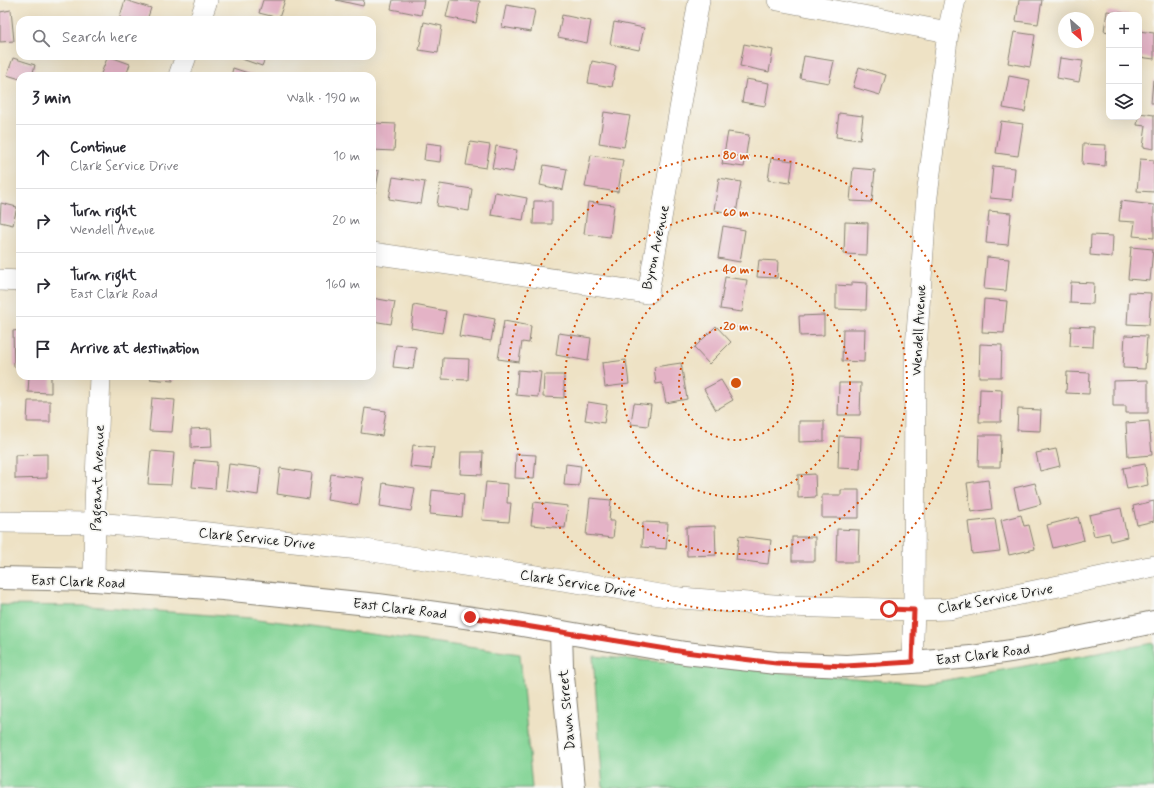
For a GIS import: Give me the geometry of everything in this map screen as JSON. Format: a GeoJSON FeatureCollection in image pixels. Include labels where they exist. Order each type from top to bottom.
{"type":"FeatureCollection","features":[{"type":"Feature","properties":{"kind":"main road","name":"East Clark Road"},"geometry":{"type":"LineString","coordinates":[[0,578],[94,580],[223,589],[378,605],[470,617],[685,652],[776,663],[846,666],[971,657],[1030,648],[1154,622]]}},
{"type":"Feature","properties":{"kind":"main road","name":"Dawn Street"},"geometry":{"type":"LineString","coordinates":[[561,632],[562,666],[574,788]]}},
{"type":"Feature","properties":{"kind":"street"},"geometry":{"type":"LineString","coordinates":[[201,16],[207,0]]}},
{"type":"Feature","properties":{"kind":"street","name":"Byron Avenue"},"geometry":{"type":"LineString","coordinates":[[376,254],[648,292],[699,0]]}},
{"type":"Feature","properties":{"kind":"street"},"geometry":{"type":"LineString","coordinates":[[778,0],[948,32]]}},
{"type":"Feature","properties":{"kind":"street","name":"Wendell Avenue"},"geometry":{"type":"LineString","coordinates":[[912,662],[914,610],[915,362],[927,196],[948,32],[956,0]]}},
{"type":"Feature","properties":{"kind":"street"},"geometry":{"type":"LineString","coordinates":[[180,72],[185,60]]}},
{"type":"Feature","properties":{"kind":"street"},"geometry":{"type":"LineString","coordinates":[[0,280],[16,281]]}},
{"type":"Feature","properties":{"kind":"street","name":"Pageant Avenue"},"geometry":{"type":"LineString","coordinates":[[94,580],[100,380]]}},
{"type":"Feature","properties":{"kind":"street","name":"Clark Service Drive"},"geometry":{"type":"LineString","coordinates":[[0,522],[95,523],[190,531],[359,549],[680,598],[788,606],[914,610],[949,609],[1154,566]]}},
{"type":"Feature","properties":{"kind":"green space"},"geometry":{"type":"Polygon","coordinates":[[[0,605],[89,606],[251,618],[520,654],[532,788],[0,788],[0,605]]]}},
{"type":"Feature","properties":{"kind":"green space"},"geometry":{"type":"Polygon","coordinates":[[[1154,643],[1154,788],[603,788],[593,656],[924,684],[1154,643]]]}},
{"type":"Feature","properties":{"kind":"building"},"geometry":{"type":"Polygon","coordinates":[[[125,0],[151,8],[148,16],[120,16],[125,0]]]}},
{"type":"Feature","properties":{"kind":"building"},"geometry":{"type":"Polygon","coordinates":[[[263,0],[285,0],[280,16],[271,16],[259,13],[263,0]]]}},
{"type":"Feature","properties":{"kind":"building"},"geometry":{"type":"Polygon","coordinates":[[[336,0],[364,0],[363,6],[336,0]]]}},
{"type":"Feature","properties":{"kind":"building"},"geometry":{"type":"Polygon","coordinates":[[[393,0],[424,0],[421,15],[391,9],[393,0]]]}},
{"type":"Feature","properties":{"kind":"building"},"geometry":{"type":"Polygon","coordinates":[[[450,0],[480,1],[476,23],[446,17],[450,0]]]}},
{"type":"Feature","properties":{"kind":"building"},"geometry":{"type":"Polygon","coordinates":[[[1019,0],[1042,0],[1038,24],[1016,21],[1019,0]]]}},
{"type":"Feature","properties":{"kind":"building"},"geometry":{"type":"Polygon","coordinates":[[[506,5],[535,10],[531,32],[502,27],[506,5]]]}},
{"type":"Feature","properties":{"kind":"building"},"geometry":{"type":"Polygon","coordinates":[[[11,10],[14,41],[0,42],[0,12],[11,10]]]}},
{"type":"Feature","properties":{"kind":"building"},"geometry":{"type":"Polygon","coordinates":[[[562,15],[591,21],[587,43],[558,37],[562,15]]]}},
{"type":"Feature","properties":{"kind":"building"},"geometry":{"type":"Polygon","coordinates":[[[1106,18],[1106,31],[1104,31],[1106,18]]]}},
{"type":"Feature","properties":{"kind":"building"},"geometry":{"type":"Polygon","coordinates":[[[424,22],[442,26],[438,53],[419,50],[424,22]]]}},
{"type":"Feature","properties":{"kind":"building"},"geometry":{"type":"Polygon","coordinates":[[[614,22],[644,28],[639,50],[610,44],[614,22]]]}},
{"type":"Feature","properties":{"kind":"building"},"geometry":{"type":"Polygon","coordinates":[[[1142,31],[1154,33],[1154,59],[1142,57],[1142,31]]]}},
{"type":"Feature","properties":{"kind":"building"},"geometry":{"type":"Polygon","coordinates":[[[1014,32],[1035,35],[1030,67],[1008,63],[1014,32]]]}},
{"type":"Feature","properties":{"kind":"building"},"geometry":{"type":"Polygon","coordinates":[[[744,44],[773,50],[769,72],[740,66],[744,44]]]}},
{"type":"Feature","properties":{"kind":"building"},"geometry":{"type":"Polygon","coordinates":[[[804,56],[834,61],[829,83],[800,78],[804,56]]]}},
{"type":"Feature","properties":{"kind":"building"},"geometry":{"type":"Polygon","coordinates":[[[13,58],[35,65],[33,72],[16,72],[16,78],[7,75],[13,58]]]}},
{"type":"Feature","properties":{"kind":"building"},"geometry":{"type":"Polygon","coordinates":[[[1060,58],[1083,61],[1079,82],[1057,78],[1060,58]]]}},
{"type":"Feature","properties":{"kind":"building"},"geometry":{"type":"Polygon","coordinates":[[[106,60],[119,60],[130,64],[127,72],[102,72],[106,60]]]}},
{"type":"Feature","properties":{"kind":"building"},"geometry":{"type":"Polygon","coordinates":[[[245,60],[264,60],[262,66],[245,60]]]}},
{"type":"Feature","properties":{"kind":"building"},"geometry":{"type":"Polygon","coordinates":[[[592,61],[616,66],[612,87],[588,83],[592,61]]]}},
{"type":"Feature","properties":{"kind":"building"},"geometry":{"type":"Polygon","coordinates":[[[859,67],[886,75],[880,95],[853,87],[859,67]]]}},
{"type":"Feature","properties":{"kind":"building"},"geometry":{"type":"Polygon","coordinates":[[[233,68],[245,72],[232,72],[233,68]]]}},
{"type":"Feature","properties":{"kind":"building"},"geometry":{"type":"Polygon","coordinates":[[[1009,76],[1030,80],[1025,112],[1003,108],[1009,76]]]}},
{"type":"Feature","properties":{"kind":"building"},"geometry":{"type":"Polygon","coordinates":[[[746,79],[769,83],[765,106],[742,102],[746,79]]]}},
{"type":"Feature","properties":{"kind":"building"},"geometry":{"type":"Polygon","coordinates":[[[1153,80],[1154,103],[1151,103],[1153,80]]]}},
{"type":"Feature","properties":{"kind":"building"},"geometry":{"type":"Polygon","coordinates":[[[604,112],[630,116],[624,147],[599,143],[604,112]]]}},
{"type":"Feature","properties":{"kind":"building"},"geometry":{"type":"Polygon","coordinates":[[[839,113],[863,116],[860,140],[836,137],[839,113]]]}},
{"type":"Feature","properties":{"kind":"building"},"geometry":{"type":"Polygon","coordinates":[[[1142,113],[1154,115],[1154,149],[1143,147],[1146,126],[1137,125],[1138,120],[1142,120],[1142,113]]]}},
{"type":"Feature","properties":{"kind":"building"},"geometry":{"type":"Polygon","coordinates":[[[1001,121],[1023,124],[1018,156],[996,153],[1001,121]]]}},
{"type":"Feature","properties":{"kind":"building"},"geometry":{"type":"Polygon","coordinates":[[[376,123],[396,124],[394,151],[376,150],[376,123]]]}},
{"type":"Feature","properties":{"kind":"building"},"geometry":{"type":"Polygon","coordinates":[[[728,132],[749,135],[744,167],[722,164],[728,132]]]}},
{"type":"Feature","properties":{"kind":"building"},"geometry":{"type":"Polygon","coordinates":[[[470,142],[490,145],[486,168],[466,165],[470,142]]]}},
{"type":"Feature","properties":{"kind":"building"},"geometry":{"type":"Polygon","coordinates":[[[426,143],[442,145],[440,162],[424,160],[426,143]]]}},
{"type":"Feature","properties":{"kind":"building"},"geometry":{"type":"Polygon","coordinates":[[[1083,144],[1106,145],[1105,166],[1082,164],[1083,144]]]}},
{"type":"Feature","properties":{"kind":"building"},"geometry":{"type":"Polygon","coordinates":[[[496,146],[517,150],[513,172],[492,168],[496,146]]]}},
{"type":"Feature","properties":{"kind":"building"},"geometry":{"type":"Polygon","coordinates":[[[591,155],[623,160],[618,192],[585,187],[591,155]]]}},
{"type":"Feature","properties":{"kind":"building"},"geometry":{"type":"Polygon","coordinates":[[[771,158],[793,161],[790,183],[768,180],[771,158]]]}},
{"type":"Feature","properties":{"kind":"building"},"geometry":{"type":"Polygon","coordinates":[[[1140,159],[1154,160],[1154,192],[1137,191],[1140,159]]]}},
{"type":"Feature","properties":{"kind":"building"},"geometry":{"type":"Polygon","coordinates":[[[544,165],[567,169],[563,190],[540,185],[544,165]]]}},
{"type":"Feature","properties":{"kind":"building"},"geometry":{"type":"Polygon","coordinates":[[[993,166],[1015,168],[1012,200],[990,198],[993,166]]]}},
{"type":"Feature","properties":{"kind":"building"},"geometry":{"type":"Polygon","coordinates":[[[853,168],[875,170],[872,202],[850,201],[853,168]]]}},
{"type":"Feature","properties":{"kind":"building"},"geometry":{"type":"Polygon","coordinates":[[[376,171],[379,171],[376,188],[376,171]]]}},
{"type":"Feature","properties":{"kind":"building"},"geometry":{"type":"Polygon","coordinates":[[[393,177],[425,182],[421,204],[389,199],[393,177]]]}},
{"type":"Feature","properties":{"kind":"building"},"geometry":{"type":"Polygon","coordinates":[[[719,178],[741,182],[736,214],[714,210],[719,178]]]}},
{"type":"Feature","properties":{"kind":"building"},"geometry":{"type":"Polygon","coordinates":[[[440,184],[472,189],[469,211],[437,206],[440,184]]]}},
{"type":"Feature","properties":{"kind":"building"},"geometry":{"type":"Polygon","coordinates":[[[495,192],[527,198],[523,220],[491,215],[495,192]]]}},
{"type":"Feature","properties":{"kind":"building"},"geometry":{"type":"Polygon","coordinates":[[[534,201],[552,201],[552,224],[533,224],[534,201]]]}},
{"type":"Feature","properties":{"kind":"building"},"geometry":{"type":"Polygon","coordinates":[[[1121,201],[1154,205],[1154,238],[1133,236],[1135,222],[1119,221],[1121,201]]]}},
{"type":"Feature","properties":{"kind":"building"},"geometry":{"type":"Polygon","coordinates":[[[588,202],[614,205],[610,237],[584,234],[588,202]]]}},
{"type":"Feature","properties":{"kind":"building"},"geometry":{"type":"Polygon","coordinates":[[[1,203],[16,207],[13,225],[0,222],[1,203]]]}},
{"type":"Feature","properties":{"kind":"building"},"geometry":{"type":"Polygon","coordinates":[[[989,211],[1011,213],[1008,245],[986,243],[989,211]]]}},
{"type":"Feature","properties":{"kind":"building"},"geometry":{"type":"Polygon","coordinates":[[[845,222],[868,223],[867,255],[844,254],[845,222]]]}},
{"type":"Feature","properties":{"kind":"building"},"geometry":{"type":"Polygon","coordinates":[[[723,226],[745,230],[740,262],[718,258],[723,226]]]}},
{"type":"Feature","properties":{"kind":"building"},"geometry":{"type":"Polygon","coordinates":[[[1091,235],[1113,236],[1112,257],[1090,255],[1091,235]]]}},
{"type":"Feature","properties":{"kind":"building"},"geometry":{"type":"Polygon","coordinates":[[[1131,247],[1153,249],[1150,281],[1128,279],[1131,247]]]}},
{"type":"Feature","properties":{"kind":"building"},"geometry":{"type":"Polygon","coordinates":[[[987,257],[1009,259],[1006,291],[984,289],[987,257]]]}},
{"type":"Feature","properties":{"kind":"building"},"geometry":{"type":"Polygon","coordinates":[[[759,260],[778,261],[777,278],[757,277],[759,260]]]}},
{"type":"Feature","properties":{"kind":"building"},"geometry":{"type":"Polygon","coordinates":[[[725,277],[747,280],[742,312],[720,309],[725,277]]]}},
{"type":"Feature","properties":{"kind":"building"},"geometry":{"type":"Polygon","coordinates":[[[852,282],[867,283],[866,310],[836,309],[836,285],[852,286],[852,282]]]}},
{"type":"Feature","properties":{"kind":"building"},"geometry":{"type":"Polygon","coordinates":[[[1071,282],[1094,283],[1093,304],[1070,303],[1071,282]]]}},
{"type":"Feature","properties":{"kind":"building"},"geometry":{"type":"Polygon","coordinates":[[[1129,292],[1151,293],[1149,325],[1127,324],[1129,292]]]}},
{"type":"Feature","properties":{"kind":"building"},"geometry":{"type":"Polygon","coordinates":[[[376,299],[395,302],[391,324],[376,322],[376,299]]]}},
{"type":"Feature","properties":{"kind":"building"},"geometry":{"type":"Polygon","coordinates":[[[984,299],[1007,301],[1004,333],[982,332],[984,299]]]}},
{"type":"Feature","properties":{"kind":"building"},"geometry":{"type":"Polygon","coordinates":[[[414,305],[446,311],[442,333],[411,328],[414,305]]]}},
{"type":"Feature","properties":{"kind":"building"},"geometry":{"type":"Polygon","coordinates":[[[463,313],[495,319],[491,341],[459,336],[463,313]]]}},
{"type":"Feature","properties":{"kind":"building"},"geometry":{"type":"Polygon","coordinates":[[[824,315],[824,335],[800,336],[799,316],[824,315]]]}},
{"type":"Feature","properties":{"kind":"building"},"geometry":{"type":"Polygon","coordinates":[[[504,321],[531,326],[529,343],[522,342],[519,362],[498,359],[504,321]]]}},
{"type":"Feature","properties":{"kind":"building"},"geometry":{"type":"Polygon","coordinates":[[[716,326],[731,342],[709,364],[694,348],[716,326]]]}},
{"type":"Feature","properties":{"kind":"building"},"geometry":{"type":"Polygon","coordinates":[[[1071,326],[1094,327],[1093,347],[1070,346],[1071,326]]]}},
{"type":"Feature","properties":{"kind":"building"},"geometry":{"type":"Polygon","coordinates":[[[843,329],[865,329],[864,362],[842,361],[843,329]]]}},
{"type":"Feature","properties":{"kind":"building"},"geometry":{"type":"Polygon","coordinates":[[[13,331],[16,331],[16,367],[14,367],[13,331]]]}},
{"type":"Feature","properties":{"kind":"building"},"geometry":{"type":"Polygon","coordinates":[[[559,333],[591,338],[588,361],[556,355],[559,333]]]}},
{"type":"Feature","properties":{"kind":"building"},"geometry":{"type":"Polygon","coordinates":[[[1125,335],[1147,336],[1145,369],[1123,368],[1125,335]]]}},
{"type":"Feature","properties":{"kind":"building"},"geometry":{"type":"Polygon","coordinates":[[[980,344],[1002,345],[1001,377],[979,377],[980,344]]]}},
{"type":"Feature","properties":{"kind":"building"},"geometry":{"type":"Polygon","coordinates":[[[396,345],[416,347],[413,369],[393,367],[396,345]]]}},
{"type":"Feature","properties":{"kind":"building"},"geometry":{"type":"Polygon","coordinates":[[[443,358],[469,359],[468,380],[442,379],[443,358]]]}},
{"type":"Feature","properties":{"kind":"building"},"geometry":{"type":"Polygon","coordinates":[[[626,360],[629,384],[605,387],[602,363],[626,360]]]}},
{"type":"Feature","properties":{"kind":"building"},"geometry":{"type":"Polygon","coordinates":[[[681,363],[687,399],[666,403],[662,383],[656,384],[654,367],[681,363]]]}},
{"type":"Feature","properties":{"kind":"building"},"geometry":{"type":"Polygon","coordinates":[[[518,370],[541,372],[538,397],[516,395],[518,370]]]}},
{"type":"Feature","properties":{"kind":"building"},"geometry":{"type":"Polygon","coordinates":[[[1067,372],[1090,373],[1089,394],[1066,393],[1067,372]]]}},
{"type":"Feature","properties":{"kind":"building"},"geometry":{"type":"Polygon","coordinates":[[[544,375],[564,375],[564,398],[543,397],[544,375]]]}},
{"type":"Feature","properties":{"kind":"building"},"geometry":{"type":"Polygon","coordinates":[[[29,380],[51,380],[51,393],[28,392],[29,380]]]}},
{"type":"Feature","properties":{"kind":"building"},"geometry":{"type":"Polygon","coordinates":[[[721,380],[733,400],[716,410],[704,389],[721,380]]]}},
{"type":"Feature","properties":{"kind":"building"},"geometry":{"type":"Polygon","coordinates":[[[1148,380],[1148,413],[1126,413],[1126,406],[1113,406],[1113,381],[1148,380]]]}},
{"type":"Feature","properties":{"kind":"building"},"geometry":{"type":"Polygon","coordinates":[[[839,383],[861,383],[860,415],[838,415],[839,383]]]}},
{"type":"Feature","properties":{"kind":"building"},"geometry":{"type":"Polygon","coordinates":[[[980,389],[1002,390],[1001,422],[979,422],[980,389]]]}},
{"type":"Feature","properties":{"kind":"building"},"geometry":{"type":"Polygon","coordinates":[[[152,398],[175,400],[172,432],[149,431],[152,398]]]}},
{"type":"Feature","properties":{"kind":"building"},"geometry":{"type":"Polygon","coordinates":[[[28,401],[50,401],[50,422],[27,422],[28,401]]]}},
{"type":"Feature","properties":{"kind":"building"},"geometry":{"type":"Polygon","coordinates":[[[588,402],[607,405],[604,423],[585,420],[588,402]]]}},
{"type":"Feature","properties":{"kind":"building"},"geometry":{"type":"Polygon","coordinates":[[[634,403],[651,405],[648,426],[631,424],[634,403]]]}},
{"type":"Feature","properties":{"kind":"building"},"geometry":{"type":"Polygon","coordinates":[[[365,408],[386,411],[382,436],[361,433],[365,408]]]}},
{"type":"Feature","properties":{"kind":"building"},"geometry":{"type":"Polygon","coordinates":[[[1018,409],[1041,410],[1040,431],[1017,430],[1018,409]]]}},
{"type":"Feature","properties":{"kind":"building"},"geometry":{"type":"Polygon","coordinates":[[[799,421],[824,421],[824,441],[799,442],[799,421]]]}},
{"type":"Feature","properties":{"kind":"building"},"geometry":{"type":"Polygon","coordinates":[[[1149,421],[1152,455],[1128,457],[1126,423],[1149,421]]]}},
{"type":"Feature","properties":{"kind":"building"},"geometry":{"type":"Polygon","coordinates":[[[211,428],[212,447],[191,448],[191,429],[211,428]]]}},
{"type":"Feature","properties":{"kind":"building"},"geometry":{"type":"Polygon","coordinates":[[[979,435],[1001,435],[1000,467],[978,467],[979,435]]]}},
{"type":"Feature","properties":{"kind":"building"},"geometry":{"type":"Polygon","coordinates":[[[839,436],[861,437],[860,469],[838,468],[839,436]]]}},
{"type":"Feature","properties":{"kind":"building"},"geometry":{"type":"Polygon","coordinates":[[[413,445],[434,447],[431,469],[410,467],[413,445]]]}},
{"type":"Feature","properties":{"kind":"building"},"geometry":{"type":"Polygon","coordinates":[[[1056,449],[1060,466],[1040,471],[1036,453],[1056,449]]]}},
{"type":"Feature","properties":{"kind":"building"},"geometry":{"type":"Polygon","coordinates":[[[151,451],[174,453],[171,485],[148,484],[151,451]]]}},
{"type":"Feature","properties":{"kind":"building"},"geometry":{"type":"Polygon","coordinates":[[[461,452],[483,452],[482,475],[460,474],[461,452]]]}},
{"type":"Feature","properties":{"kind":"building"},"geometry":{"type":"Polygon","coordinates":[[[47,454],[47,478],[15,479],[15,455],[47,454]]]}},
{"type":"Feature","properties":{"kind":"building"},"geometry":{"type":"Polygon","coordinates":[[[516,454],[536,455],[534,479],[515,478],[516,454]]]}},
{"type":"Feature","properties":{"kind":"building"},"geometry":{"type":"Polygon","coordinates":[[[195,460],[217,462],[215,489],[192,487],[195,460]]]}},
{"type":"Feature","properties":{"kind":"building"},"geometry":{"type":"Polygon","coordinates":[[[229,464],[261,468],[258,495],[226,490],[229,464]]]}},
{"type":"Feature","properties":{"kind":"building"},"geometry":{"type":"Polygon","coordinates":[[[566,464],[581,466],[579,486],[564,485],[566,464]]]}},
{"type":"Feature","properties":{"kind":"building"},"geometry":{"type":"Polygon","coordinates":[[[1145,464],[1148,485],[1127,489],[1123,468],[1145,464]]]}},
{"type":"Feature","properties":{"kind":"building"},"geometry":{"type":"Polygon","coordinates":[[[280,468],[312,473],[309,499],[277,494],[280,468]]]}},
{"type":"Feature","properties":{"kind":"building"},"geometry":{"type":"Polygon","coordinates":[[[331,474],[363,478],[359,505],[327,500],[331,474]]]}},
{"type":"Feature","properties":{"kind":"building"},"geometry":{"type":"Polygon","coordinates":[[[815,474],[816,497],[798,498],[798,475],[815,474]]]}},
{"type":"Feature","properties":{"kind":"building"},"geometry":{"type":"Polygon","coordinates":[[[988,480],[992,509],[971,512],[967,483],[988,480]]]}},
{"type":"Feature","properties":{"kind":"building"},"geometry":{"type":"Polygon","coordinates":[[[486,482],[508,484],[507,503],[511,503],[509,522],[482,520],[486,482]]]}},
{"type":"Feature","properties":{"kind":"building"},"geometry":{"type":"Polygon","coordinates":[[[383,483],[415,488],[411,511],[380,506],[383,483]]]}},
{"type":"Feature","properties":{"kind":"building"},"geometry":{"type":"Polygon","coordinates":[[[1035,483],[1041,504],[1019,510],[1014,488],[1035,483]]]}},
{"type":"Feature","properties":{"kind":"building"},"geometry":{"type":"Polygon","coordinates":[[[432,490],[464,494],[462,517],[430,514],[432,490]]]}},
{"type":"Feature","properties":{"kind":"building"},"geometry":{"type":"Polygon","coordinates":[[[841,490],[859,490],[859,518],[822,518],[822,495],[841,495],[841,490]]]}},
{"type":"Feature","properties":{"kind":"building"},"geometry":{"type":"Polygon","coordinates":[[[590,498],[611,500],[609,521],[615,521],[613,538],[586,535],[590,498]]]}},
{"type":"Feature","properties":{"kind":"building"},"geometry":{"type":"Polygon","coordinates":[[[1154,501],[1154,521],[1137,525],[1133,506],[1154,501]]]}},
{"type":"Feature","properties":{"kind":"building"},"geometry":{"type":"Polygon","coordinates":[[[534,502],[568,506],[565,528],[531,525],[534,502]]]}},
{"type":"Feature","properties":{"kind":"building"},"geometry":{"type":"Polygon","coordinates":[[[1121,508],[1127,537],[1111,541],[1109,533],[1094,536],[1089,515],[1121,508]]]}},
{"type":"Feature","properties":{"kind":"building"},"geometry":{"type":"Polygon","coordinates":[[[1021,515],[1024,526],[1029,525],[1035,549],[1009,555],[1001,520],[1021,515]]]}},
{"type":"Feature","properties":{"kind":"building"},"geometry":{"type":"Polygon","coordinates":[[[1078,517],[1084,540],[1053,548],[1047,525],[1078,517]]]}},
{"type":"Feature","properties":{"kind":"building"},"geometry":{"type":"Polygon","coordinates":[[[995,519],[1000,551],[972,554],[968,522],[995,519]]]}},
{"type":"Feature","properties":{"kind":"building"},"geometry":{"type":"Polygon","coordinates":[[[643,522],[668,523],[666,549],[642,547],[643,522]]]}},
{"type":"Feature","properties":{"kind":"building"},"geometry":{"type":"Polygon","coordinates":[[[715,526],[716,555],[687,556],[686,527],[715,526]]]}},
{"type":"Feature","properties":{"kind":"building"},"geometry":{"type":"Polygon","coordinates":[[[837,529],[859,530],[858,562],[836,562],[837,529]]]}},
{"type":"Feature","properties":{"kind":"building"},"geometry":{"type":"Polygon","coordinates":[[[739,536],[771,540],[768,564],[736,560],[739,536]]]}},
{"type":"Feature","properties":{"kind":"building"},"geometry":{"type":"Polygon","coordinates":[[[792,537],[815,537],[815,561],[792,561],[792,537]]]}},
{"type":"Feature","properties":{"kind":"route"},"geometry":{"type":"LineString","coordinates":[[470,617],[685,652],[776,663],[846,666],[912,662],[914,610],[889,609]]}}]}
